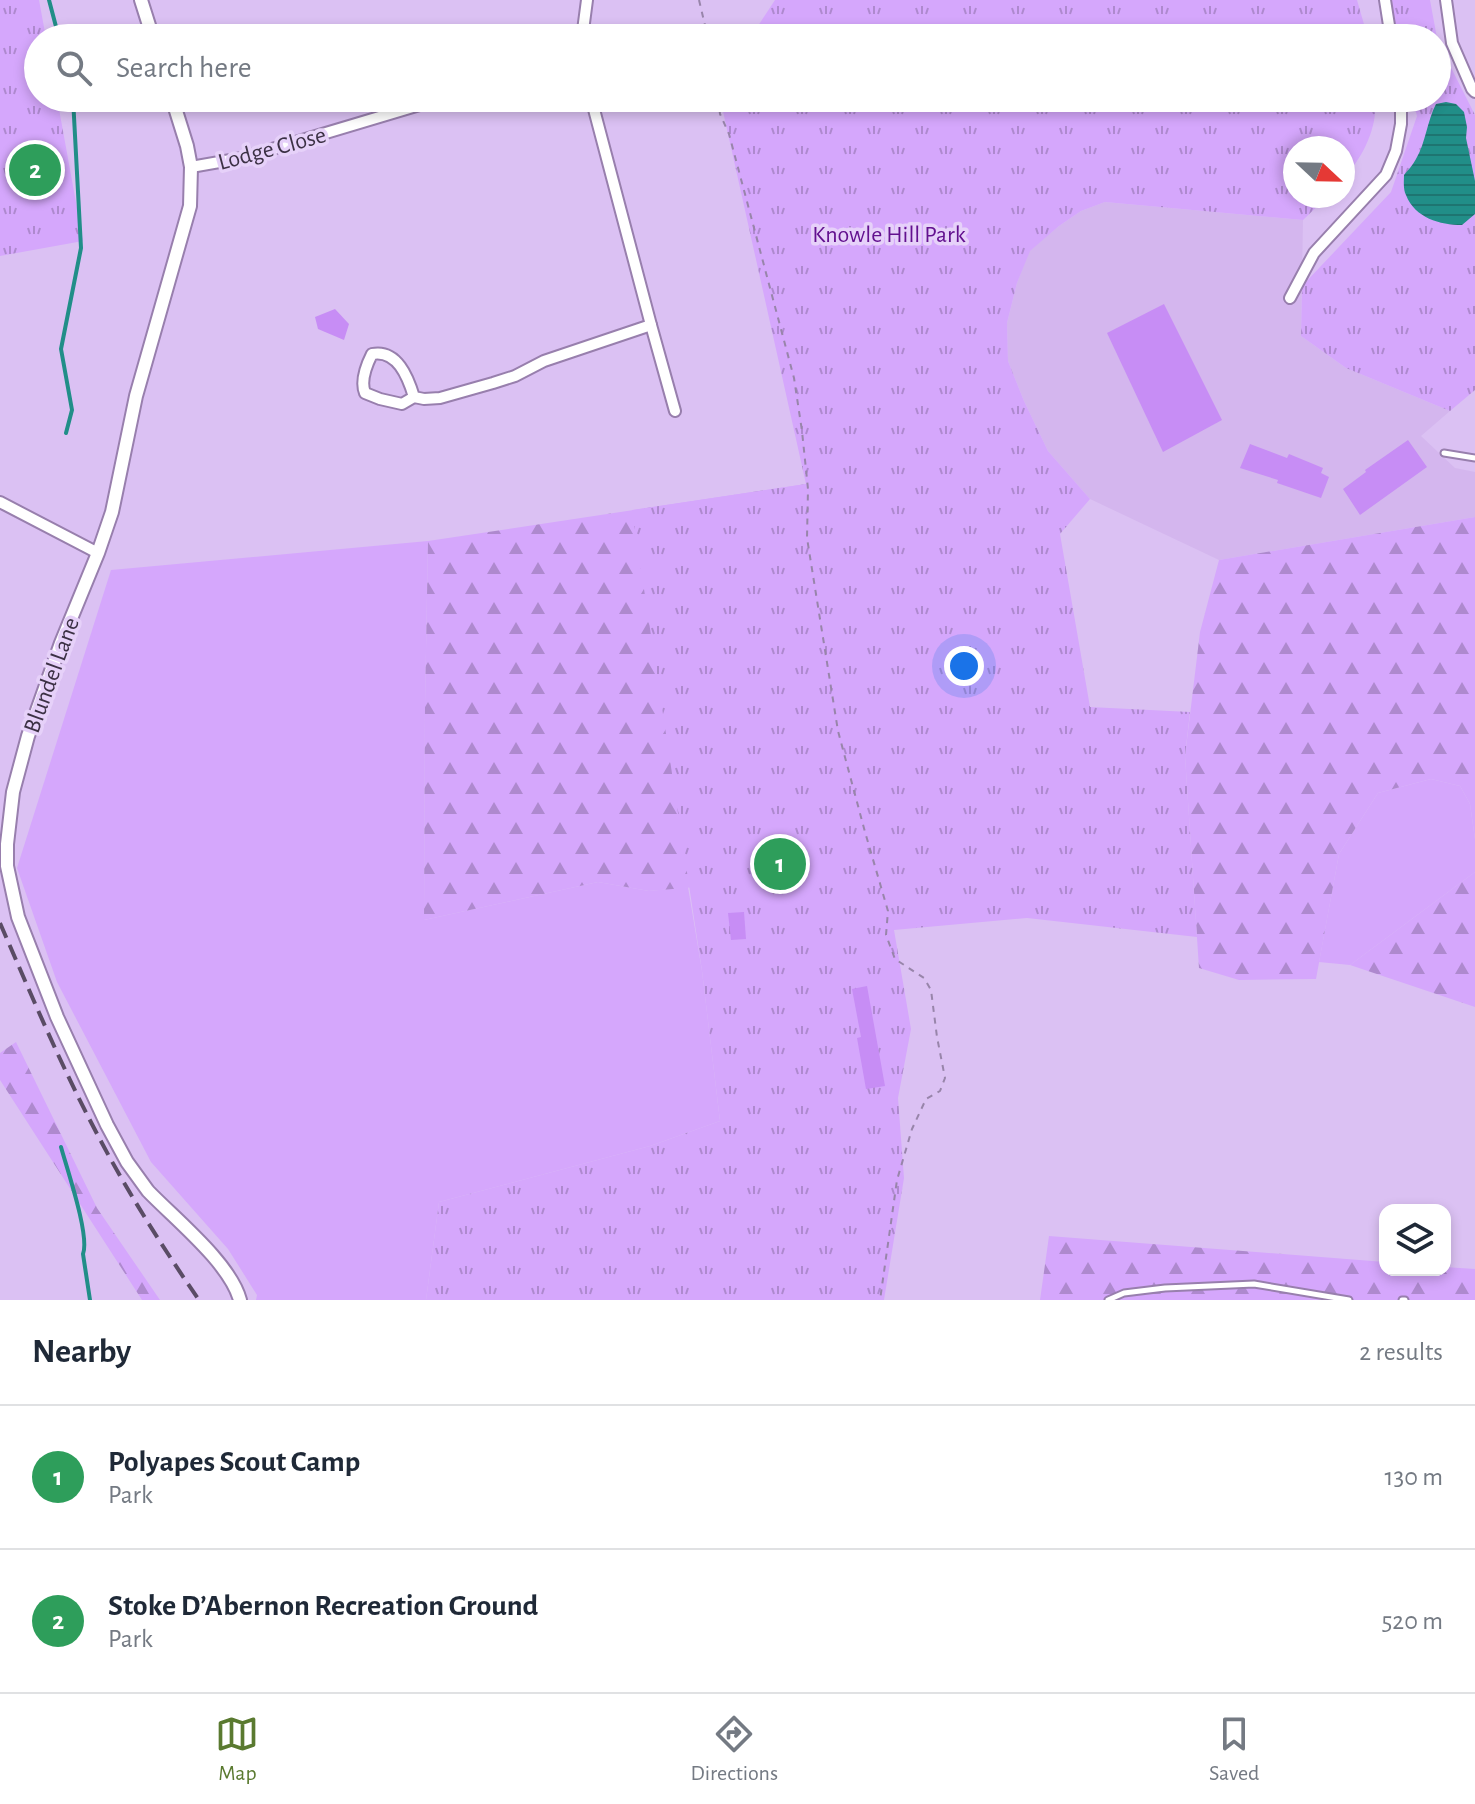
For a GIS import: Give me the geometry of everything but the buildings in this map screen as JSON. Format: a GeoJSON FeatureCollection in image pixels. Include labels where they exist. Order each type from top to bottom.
{"type":"FeatureCollection","features":[{"type":"Feature","properties":{"kind":"street"},"geometry":{"type":"LineString","coordinates":[[141,0],[149,24]]}},
{"type":"Feature","properties":{"kind":"street"},"geometry":{"type":"LineString","coordinates":[[584,24],[587,0]]}},
{"type":"Feature","properties":{"kind":"street"},"geometry":{"type":"LineString","coordinates":[[1385,0],[1389,24]]}},
{"type":"Feature","properties":{"kind":"street"},"geometry":{"type":"LineString","coordinates":[[1446,0],[1449,24]]}},
{"type":"Feature","properties":{"kind":"street"},"geometry":{"type":"LineString","coordinates":[[1451,36],[1475,92]]}},
{"type":"Feature","properties":{"kind":"street","name":"Blundel Lane"},"geometry":{"type":"LineString","coordinates":[[176,112],[191,167],[192,194],[186,223],[136,396],[112,512],[61,643],[19,766],[13,792],[7,866],[18,917],[57,1017],[127,1162],[148,1191],[222,1267],[240,1300]]}},
{"type":"Feature","properties":{"kind":"street","name":"Lodge Close"},"geometry":{"type":"LineString","coordinates":[[191,167],[256,154],[396,112]]}},
{"type":"Feature","properties":{"kind":"street"},"geometry":{"type":"LineString","coordinates":[[595,112],[675,411]]}},
{"type":"Feature","properties":{"kind":"street"},"geometry":{"type":"LineString","coordinates":[[1290,298],[1314,253],[1386,175],[1396,151],[1401,112]]}},
{"type":"Feature","properties":{"kind":"street"},"geometry":{"type":"LineString","coordinates":[[414,397],[410,382],[392,356],[372,354],[366,365],[362,387],[365,393],[402,404],[414,397],[440,398],[493,383],[544,361],[651,325]]}},
{"type":"Feature","properties":{"kind":"street"},"geometry":{"type":"LineString","coordinates":[[0,502],[98,553]]}},
{"type":"Feature","properties":{"kind":"lane"},"geometry":{"type":"LineString","coordinates":[[1444,453],[1475,458]]}},
{"type":"Feature","properties":{"kind":"lane"},"geometry":{"type":"LineString","coordinates":[[1108,1300],[1124,1293],[1165,1288],[1254,1284],[1349,1300]]}},
{"type":"Feature","properties":{"kind":"path"},"geometry":{"type":"LineString","coordinates":[[699,0],[705,24]]}},
{"type":"Feature","properties":{"kind":"path"},"geometry":{"type":"LineString","coordinates":[[720,112],[729,134],[794,378],[808,489],[807,538],[838,731],[888,911],[886,935],[895,959],[924,978],[931,990],[945,1078],[940,1091],[926,1099],[908,1142],[897,1180],[880,1300]]}},
{"type":"Feature","properties":{"kind":"shaded area"},"geometry":{"type":"Polygon","coordinates":[[[1451,103],[1464,112],[1475,181],[1475,214],[1462,225],[1429,219],[1415,209],[1405,193],[1404,175],[1419,152],[1432,112],[1451,112],[1451,103]]]}},
{"type":"Feature","properties":{"kind":"shaded area"},"geometry":{"type":"Polygon","coordinates":[[[1105,202],[1303,220],[1301,336],[1346,368],[1450,411],[1421,436],[1455,468],[1475,472],[1475,517],[1219,560],[1090,499],[1048,451],[1024,401],[1008,361],[1007,323],[1029,251],[1081,211],[1105,202]]]}},
{"type":"Feature","properties":{"kind":"green space"},"geometry":{"type":"Polygon","coordinates":[[[0,0],[39,0],[43,24],[24,24],[24,112],[60,112],[83,241],[0,256],[0,0]]]}},
{"type":"Feature","properties":{"kind":"green space"},"geometry":{"type":"Polygon","coordinates":[[[775,0],[1357,0],[1364,24],[759,24],[775,0]]]}},
{"type":"Feature","properties":{"kind":"green space"},"geometry":{"type":"Polygon","coordinates":[[[1388,0],[1430,0],[1434,24],[1394,24],[1388,0]]]}},
{"type":"Feature","properties":{"kind":"green space"},"geometry":{"type":"Polygon","coordinates":[[[1451,68],[1475,115],[1475,390],[1450,411],[1346,368],[1301,336],[1302,286],[1391,192],[1416,112],[1451,112],[1451,68]]]}},
{"type":"Feature","properties":{"kind":"green space","name":"Knowle Hill Park"},"geometry":{"type":"Polygon","coordinates":[[[723,112],[1375,112],[1368,142],[1355,164],[1355,136],[1283,136],[1283,208],[1316,208],[1303,220],[1105,202],[1081,211],[1030,251],[1017,283],[1007,323],[1008,361],[1048,451],[1090,499],[1060,534],[1090,707],[1190,712],[1185,756],[1197,937],[1027,918],[894,930],[911,1029],[898,1098],[904,1178],[884,1300],[426,1300],[439,1202],[650,1146],[720,1121],[702,971],[632,510],[806,484],[723,112]]]}},
{"type":"Feature","properties":{"kind":"green space"},"geometry":{"type":"Polygon","coordinates":[[[806,484],[755,882],[649,891],[598,882],[424,920],[428,541],[806,484]]]}},
{"type":"Feature","properties":{"kind":"green space"},"geometry":{"type":"Polygon","coordinates":[[[1475,517],[1475,839],[1470,804],[1460,786],[1431,779],[1378,793],[1339,854],[1316,979],[1239,980],[1199,968],[1185,756],[1200,632],[1219,560],[1475,517]]]}},
{"type":"Feature","properties":{"kind":"green space"},"geometry":{"type":"Polygon","coordinates":[[[428,541],[424,920],[598,882],[649,891],[688,887],[702,971],[720,1121],[650,1146],[439,1202],[426,1300],[256,1300],[257,1295],[228,1249],[151,1162],[57,982],[17,868],[111,570],[428,541]]]}},
{"type":"Feature","properties":{"kind":"green space"},"geometry":{"type":"Polygon","coordinates":[[[1431,779],[1460,786],[1470,804],[1475,839],[1475,872],[1350,965],[1319,962],[1339,854],[1378,793],[1431,779]]]}},
{"type":"Feature","properties":{"kind":"green space"},"geometry":{"type":"Polygon","coordinates":[[[1475,872],[1475,1007],[1350,965],[1475,872]]]}},
{"type":"Feature","properties":{"kind":"green space"},"geometry":{"type":"Polygon","coordinates":[[[16,1042],[97,1208],[160,1300],[142,1300],[0,1080],[0,1053],[16,1042]]]}},
{"type":"Feature","properties":{"kind":"green space"},"geometry":{"type":"Polygon","coordinates":[[[1049,1236],[1379,1262],[1379,1276],[1451,1276],[1451,1267],[1475,1269],[1475,1300],[1040,1300],[1049,1236]]]}},
{"type":"Feature","properties":{"kind":"waterway"},"geometry":{"type":"LineString","coordinates":[[49,0],[55,24]]}},
{"type":"Feature","properties":{"kind":"waterway"},"geometry":{"type":"LineString","coordinates":[[66,433],[72,410],[61,349],[81,248],[74,112]]}},
{"type":"Feature","properties":{"kind":"waterway"},"geometry":{"type":"LineString","coordinates":[[61,1147],[81,1218],[90,1300]]}},
{"type":"Feature","properties":{"kind":"railway"},"geometry":{"type":"LineString","coordinates":[[0,923],[94,1128],[144,1216],[199,1300]]}},
{"type":"Feature","properties":{"kind":"place","name":"Stoke D’Abernon Recreation Ground"},"geometry":{"type":"Point","coordinates":[35,170]}},
{"type":"Feature","properties":{"kind":"place","name":"Polyapes Scout Camp"},"geometry":{"type":"Point","coordinates":[780,864]}}]}
